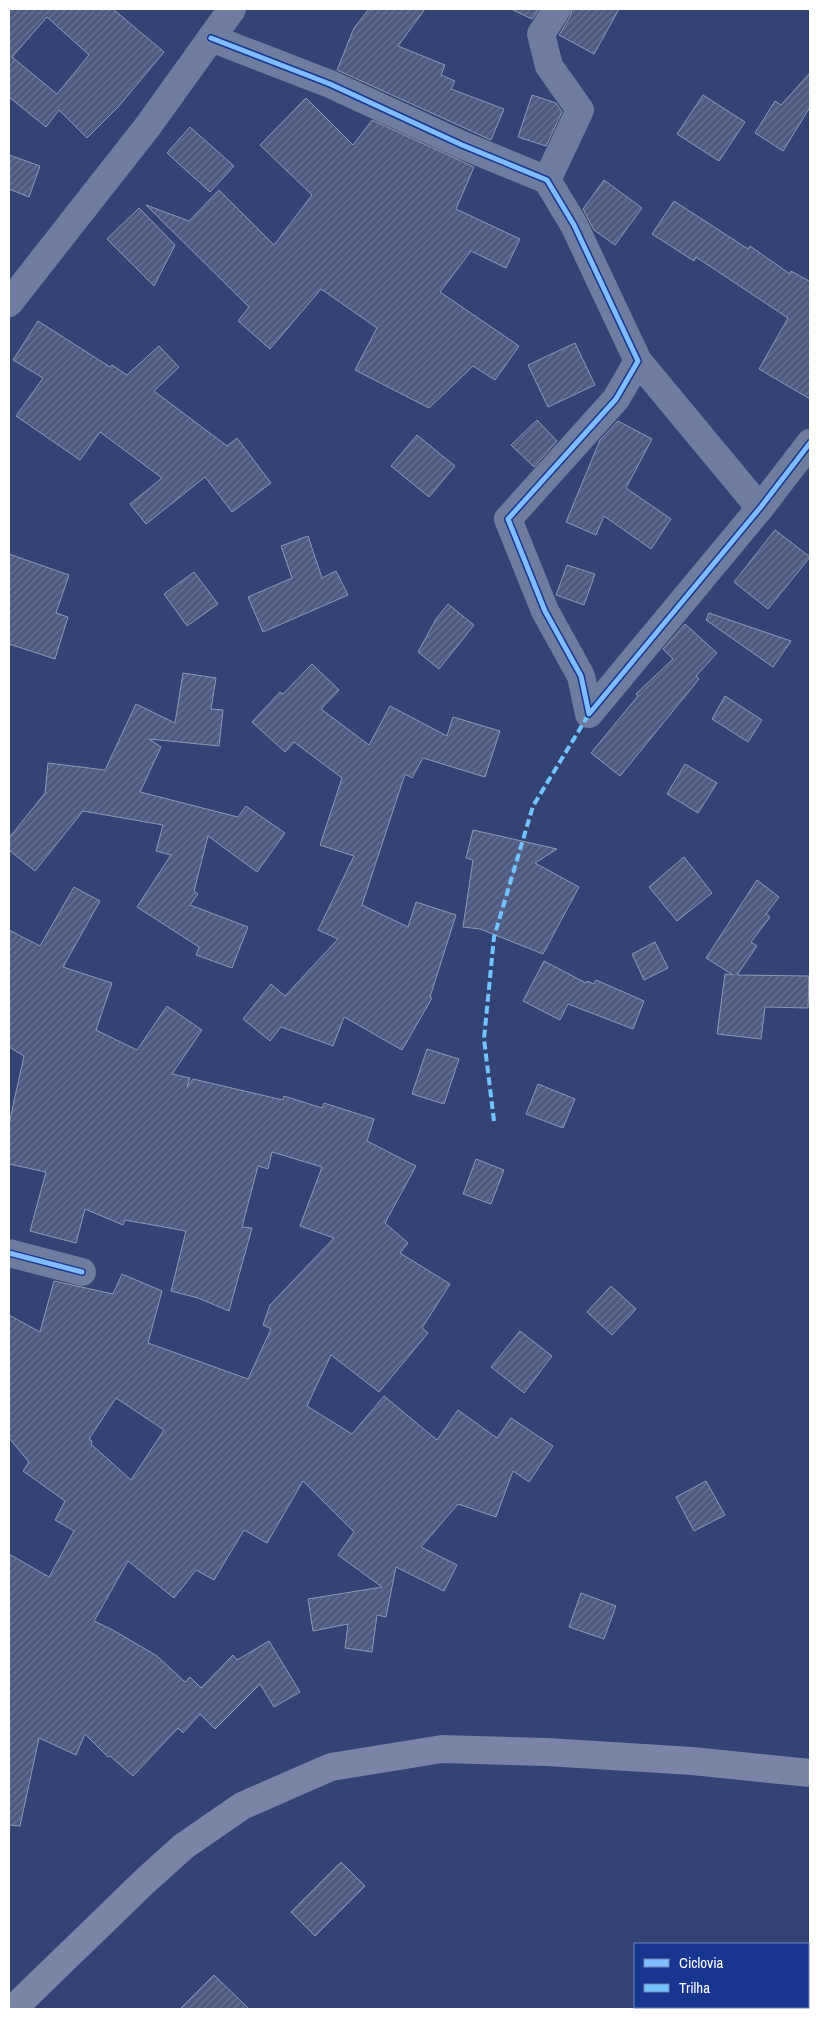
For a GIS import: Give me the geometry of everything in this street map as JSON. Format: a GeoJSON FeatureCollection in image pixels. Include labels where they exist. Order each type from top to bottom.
{"type":"FeatureCollection","features":[{"type":"Feature","properties":{"kind":"main road"},"geometry":{"type":"LineString","coordinates":[[13,2009],[145,1881],[184,1846],[242,1806],[331,1767],[442,1749],[546,1752],[692,1761],[810,1773]]}},
{"type":"Feature","properties":{"kind":"street"},"geometry":{"type":"LineString","coordinates":[[9,302],[148,126],[232,9]]}},
{"type":"Feature","properties":{"kind":"street"},"geometry":{"type":"LineString","coordinates":[[548,180],[580,110],[549,66],[541,34],[558,9]]}},
{"type":"Feature","properties":{"kind":"street"},"geometry":{"type":"LineString","coordinates":[[211,38],[330,84],[462,145],[548,180],[574,225],[638,361],[760,508]]}},
{"type":"Feature","properties":{"kind":"street"},"geometry":{"type":"LineString","coordinates":[[638,361],[616,399],[508,519],[545,611],[581,676],[589,714],[760,508],[810,443]]}},
{"type":"Feature","properties":{"kind":"street"},"geometry":{"type":"LineString","coordinates":[[9,1253],[82,1272]]}},
{"type":"Feature","properties":{"kind":"building"},"geometry":{"type":"Polygon","coordinates":[[[9,9],[113,9],[164,52],[118,107],[87,138],[59,110],[46,127],[9,97],[9,9]],[[47,17],[12,57],[57,94],[89,55],[47,17]]]}},
{"type":"Feature","properties":{"kind":"building"},"geometry":{"type":"Polygon","coordinates":[[[369,9],[425,9],[398,46],[445,65],[441,75],[455,81],[451,89],[504,109],[491,140],[337,70],[354,28],[369,9]]]}},
{"type":"Feature","properties":{"kind":"building"},"geometry":{"type":"Polygon","coordinates":[[[511,9],[539,9],[532,19],[511,9]]]}},
{"type":"Feature","properties":{"kind":"building"},"geometry":{"type":"Polygon","coordinates":[[[572,9],[619,9],[594,54],[559,35],[570,17],[572,9]]]}},
{"type":"Feature","properties":{"kind":"building"},"geometry":{"type":"Polygon","coordinates":[[[810,73],[810,107],[783,151],[755,133],[775,101],[781,105],[810,73]]]}},
{"type":"Feature","properties":{"kind":"building"},"geometry":{"type":"Polygon","coordinates":[[[532,95],[556,103],[562,112],[546,146],[518,137],[532,95]]]}},
{"type":"Feature","properties":{"kind":"building"},"geometry":{"type":"Polygon","coordinates":[[[703,95],[745,122],[719,161],[677,134],[703,95]]]}},
{"type":"Feature","properties":{"kind":"building"},"geometry":{"type":"Polygon","coordinates":[[[306,98],[353,145],[372,120],[474,167],[456,209],[520,239],[506,268],[471,251],[440,292],[519,346],[495,380],[473,366],[429,408],[355,370],[377,328],[321,289],[270,349],[238,321],[249,307],[146,205],[189,221],[219,190],[274,245],[312,195],[260,145],[306,98]]]}},
{"type":"Feature","properties":{"kind":"building"},"geometry":{"type":"Polygon","coordinates":[[[190,127],[234,166],[210,192],[167,153],[190,127]]]}},
{"type":"Feature","properties":{"kind":"building"},"geometry":{"type":"Polygon","coordinates":[[[9,155],[40,166],[29,197],[9,189],[9,155]]]}},
{"type":"Feature","properties":{"kind":"building"},"geometry":{"type":"Polygon","coordinates":[[[604,180],[642,208],[615,245],[594,230],[583,209],[604,180]]]}},
{"type":"Feature","properties":{"kind":"building"},"geometry":{"type":"Polygon","coordinates":[[[674,201],[748,249],[750,246],[790,274],[791,271],[810,280],[810,399],[759,369],[788,318],[696,257],[694,261],[652,234],[674,201]]]}},
{"type":"Feature","properties":{"kind":"building"},"geometry":{"type":"Polygon","coordinates":[[[139,208],[175,245],[154,286],[107,239],[139,208]]]}},
{"type":"Feature","properties":{"kind":"building"},"geometry":{"type":"Polygon","coordinates":[[[38,321],[110,367],[112,365],[127,375],[159,346],[179,367],[154,391],[227,446],[237,438],[271,483],[232,512],[205,477],[146,524],[130,504],[162,478],[100,432],[80,460],[16,416],[43,378],[13,360],[38,321]]]}},
{"type":"Feature","properties":{"kind":"building"},"geometry":{"type":"Polygon","coordinates":[[[575,343],[595,385],[548,407],[528,365],[575,343]]]}},
{"type":"Feature","properties":{"kind":"building"},"geometry":{"type":"Polygon","coordinates":[[[537,420],[557,441],[534,467],[511,445],[537,420]]]}},
{"type":"Feature","properties":{"kind":"building"},"geometry":{"type":"Polygon","coordinates":[[[618,421],[652,439],[626,488],[671,519],[651,549],[604,516],[596,535],[566,522],[600,440],[618,421]]]}},
{"type":"Feature","properties":{"kind":"building"},"geometry":{"type":"Polygon","coordinates":[[[417,435],[455,466],[429,497],[391,466],[417,435]]]}},
{"type":"Feature","properties":{"kind":"building"},"geometry":{"type":"Polygon","coordinates":[[[775,530],[810,557],[768,609],[734,582],[775,530]]]}},
{"type":"Feature","properties":{"kind":"building"},"geometry":{"type":"Polygon","coordinates":[[[308,536],[322,578],[336,571],[348,595],[263,632],[248,597],[292,578],[281,546],[308,536]]]}},
{"type":"Feature","properties":{"kind":"building"},"geometry":{"type":"Polygon","coordinates":[[[9,554],[69,575],[56,613],[68,617],[55,659],[9,644],[9,554]]]}},
{"type":"Feature","properties":{"kind":"building"},"geometry":{"type":"Polygon","coordinates":[[[567,565],[595,574],[584,605],[556,595],[567,565]]]}},
{"type":"Feature","properties":{"kind":"building"},"geometry":{"type":"Polygon","coordinates":[[[194,572],[218,604],[187,626],[164,594],[194,572]]]}},
{"type":"Feature","properties":{"kind":"building"},"geometry":{"type":"Polygon","coordinates":[[[448,604],[474,625],[439,669],[418,652],[436,619],[448,604]]]}},
{"type":"Feature","properties":{"kind":"building"},"geometry":{"type":"Polygon","coordinates":[[[709,613],[791,641],[773,667],[706,620],[709,613]]]}},
{"type":"Feature","properties":{"kind":"building"},"geometry":{"type":"Polygon","coordinates":[[[685,624],[717,653],[696,676],[699,679],[620,776],[591,753],[638,696],[636,694],[673,659],[663,649],[685,624]]]}},
{"type":"Feature","properties":{"kind":"building"},"geometry":{"type":"Polygon","coordinates":[[[312,664],[339,690],[321,709],[369,745],[390,706],[447,736],[453,717],[500,731],[485,777],[423,758],[412,778],[405,774],[362,905],[408,927],[416,902],[456,915],[430,997],[432,998],[402,1050],[344,1017],[333,1046],[281,1027],[270,1041],[243,1019],[271,984],[285,996],[338,939],[318,930],[354,856],[320,845],[342,778],[294,742],[285,752],[252,722],[280,692],[283,694],[312,664]]]}},
{"type":"Feature","properties":{"kind":"building"},"geometry":{"type":"Polygon","coordinates":[[[183,673],[216,678],[211,709],[223,710],[219,746],[149,739],[161,747],[140,792],[238,817],[246,806],[285,833],[257,872],[208,836],[194,891],[198,894],[190,905],[248,927],[232,968],[196,955],[199,947],[137,907],[171,855],[156,851],[163,825],[83,811],[35,871],[9,850],[9,838],[45,793],[48,763],[105,770],[136,704],[175,723],[183,673]]]}},
{"type":"Feature","properties":{"kind":"building"},"geometry":{"type":"Polygon","coordinates":[[[725,696],[762,720],[748,742],[712,719],[725,696]]]}},
{"type":"Feature","properties":{"kind":"building"},"geometry":{"type":"Polygon","coordinates":[[[685,764],[717,783],[698,813],[667,794],[685,764]]]}},
{"type":"Feature","properties":{"kind":"building"},"geometry":{"type":"Polygon","coordinates":[[[473,830],[557,849],[535,863],[579,887],[543,954],[480,929],[463,927],[473,860],[466,858],[473,830]]]}},
{"type":"Feature","properties":{"kind":"building"},"geometry":{"type":"Polygon","coordinates":[[[684,857],[712,893],[677,921],[649,887],[684,857]]]}},
{"type":"Feature","properties":{"kind":"building"},"geometry":{"type":"Polygon","coordinates":[[[757,880],[779,897],[766,914],[770,917],[751,942],[757,946],[737,975],[809,976],[808,1008],[765,1007],[761,1039],[717,1034],[725,974],[733,975],[706,958],[757,880]]]}},
{"type":"Feature","properties":{"kind":"building"},"geometry":{"type":"Polygon","coordinates":[[[74,887],[100,901],[63,967],[112,983],[96,1030],[137,1050],[167,1006],[202,1030],[172,1074],[190,1078],[187,1087],[193,1079],[283,1100],[284,1096],[322,1108],[324,1103],[374,1119],[367,1141],[416,1166],[385,1223],[408,1243],[400,1253],[450,1284],[422,1328],[428,1333],[379,1392],[331,1355],[307,1406],[352,1434],[384,1396],[437,1440],[458,1410],[497,1438],[511,1418],[553,1446],[529,1482],[513,1471],[496,1517],[458,1504],[421,1547],[457,1565],[444,1591],[396,1567],[386,1617],[377,1615],[372,1652],[345,1648],[348,1624],[313,1631],[308,1599],[382,1587],[338,1555],[354,1532],[303,1481],[267,1543],[244,1530],[214,1580],[196,1570],[174,1598],[128,1561],[94,1621],[157,1656],[185,1682],[190,1677],[201,1688],[233,1655],[237,1660],[269,1641],[300,1692],[274,1707],[260,1684],[215,1729],[200,1714],[183,1733],[178,1728],[133,1776],[110,1756],[108,1757],[85,1734],[76,1755],[39,1738],[20,1826],[9,1825],[9,1554],[49,1577],[74,1531],[55,1520],[65,1501],[23,1471],[29,1462],[9,1438],[9,1315],[40,1332],[54,1281],[113,1294],[122,1274],[162,1291],[148,1343],[248,1379],[271,1329],[263,1325],[270,1305],[334,1238],[300,1226],[322,1167],[272,1152],[268,1169],[258,1166],[242,1227],[252,1228],[229,1311],[198,1298],[171,1291],[186,1231],[125,1220],[123,1225],[85,1209],[76,1243],[30,1231],[46,1172],[9,1164],[9,1124],[24,1056],[9,1047],[9,930],[40,946],[74,887]],[[116,1398],[89,1439],[92,1441],[91,1444],[131,1480],[164,1430],[116,1398]]]}},
{"type":"Feature","properties":{"kind":"building"},"geometry":{"type":"Polygon","coordinates":[[[655,942],[668,968],[644,980],[632,954],[655,942]]]}},
{"type":"Feature","properties":{"kind":"building"},"geometry":{"type":"Polygon","coordinates":[[[544,961],[586,983],[587,981],[594,984],[596,980],[644,1001],[633,1029],[568,1004],[560,1020],[523,1001],[544,961]]]}},
{"type":"Feature","properties":{"kind":"building"},"geometry":{"type":"Polygon","coordinates":[[[427,1049],[459,1059],[444,1104],[412,1094],[427,1049]]]}},
{"type":"Feature","properties":{"kind":"building"},"geometry":{"type":"Polygon","coordinates":[[[538,1084],[575,1099],[563,1128],[526,1114],[538,1084]]]}},
{"type":"Feature","properties":{"kind":"building"},"geometry":{"type":"Polygon","coordinates":[[[476,1159],[504,1170],[491,1204],[463,1194],[476,1159]]]}},
{"type":"Feature","properties":{"kind":"building"},"geometry":{"type":"Polygon","coordinates":[[[611,1286],[636,1309],[612,1335],[587,1312],[611,1286]]]}},
{"type":"Feature","properties":{"kind":"building"},"geometry":{"type":"Polygon","coordinates":[[[520,1331],[552,1356],[524,1393],[491,1367],[520,1331]]]}},
{"type":"Feature","properties":{"kind":"building"},"geometry":{"type":"Polygon","coordinates":[[[706,1481],[725,1515],[694,1531],[676,1497],[706,1481]]]}},
{"type":"Feature","properties":{"kind":"building"},"geometry":{"type":"Polygon","coordinates":[[[581,1593],[616,1606],[604,1639],[569,1627],[581,1593]]]}},
{"type":"Feature","properties":{"kind":"building"},"geometry":{"type":"Polygon","coordinates":[[[341,1862],[365,1886],[315,1936],[291,1912],[341,1862]]]}},
{"type":"Feature","properties":{"kind":"building"},"geometry":{"type":"Polygon","coordinates":[[[214,1975],[249,2009],[180,2009],[214,1975]]]}},
{"type":"Feature","properties":{"kind":"marked path"},"geometry":{"type":"LineString","coordinates":[[494,1121],[484,1039],[494,937],[533,806],[589,714]]}},
{"type":"Feature","properties":{"kind":"cycle path"},"geometry":{"type":"LineString","coordinates":[[211,38],[330,84],[462,145],[547,180],[574,225],[638,361],[616,399],[508,519],[545,611],[581,676],[589,714],[760,508],[810,443]]}},
{"type":"Feature","properties":{"kind":"cycle path"},"geometry":{"type":"LineString","coordinates":[[9,1253],[82,1272]]}}]}
